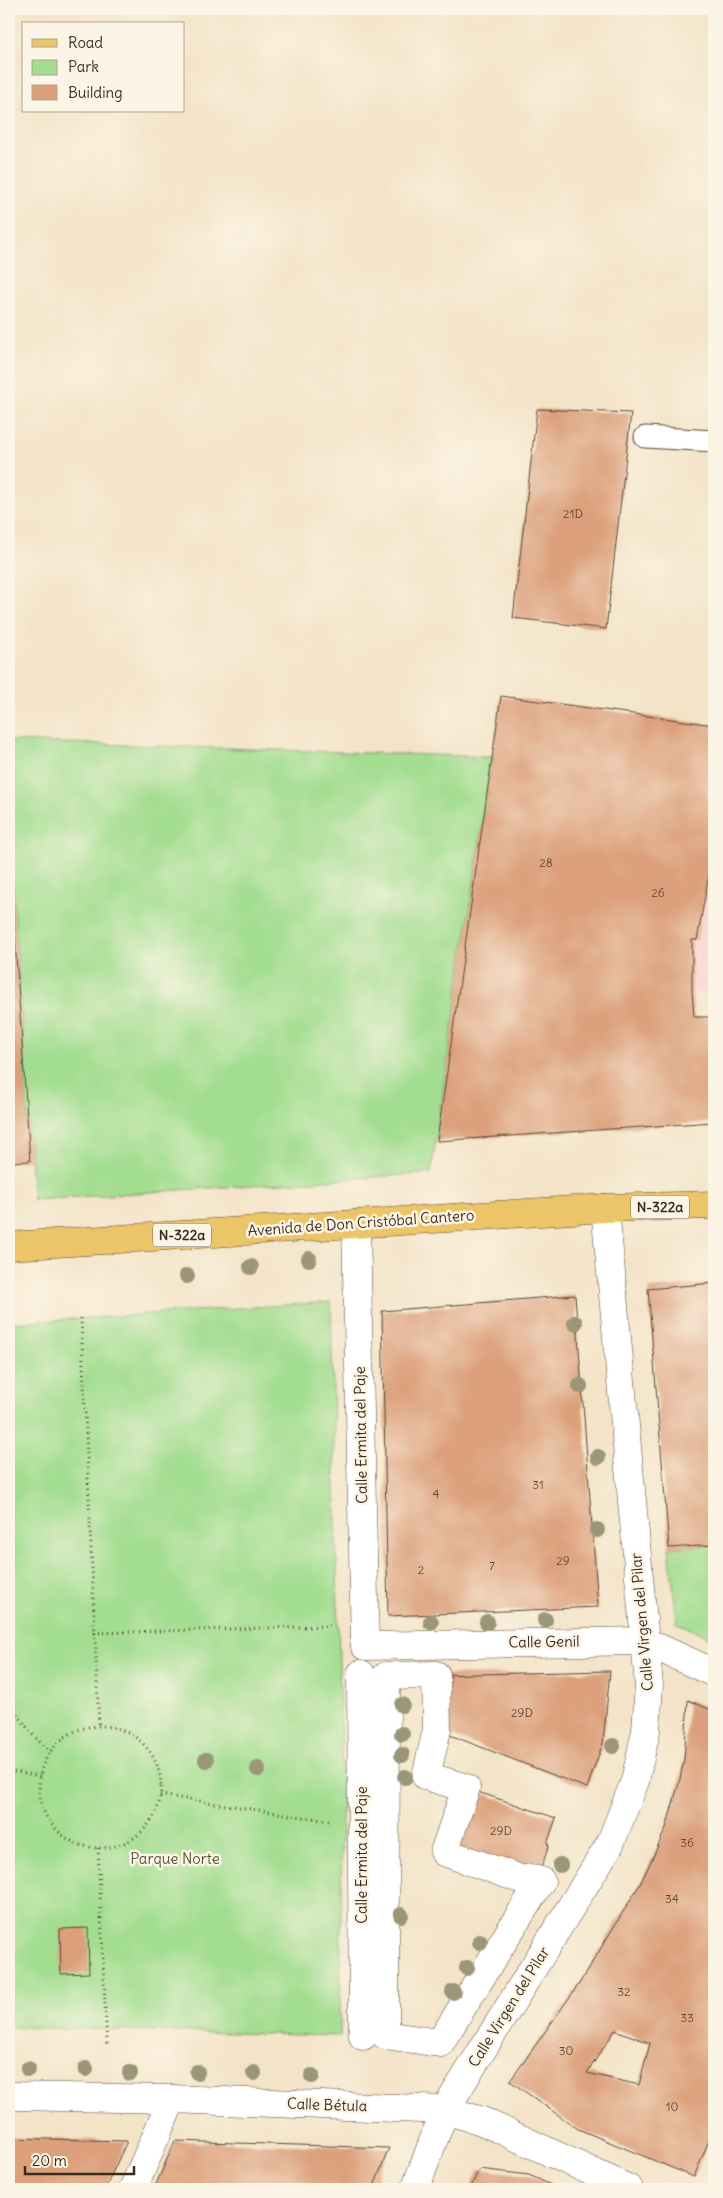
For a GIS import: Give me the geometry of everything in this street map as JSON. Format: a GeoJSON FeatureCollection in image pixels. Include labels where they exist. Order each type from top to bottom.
{"type":"FeatureCollection","features":[{"type":"Feature","properties":{"kind":"main road","name":"Avenida de Don Cristóbal Cantero"},"geometry":{"type":"LineString","coordinates":[[9,1246],[605,1208],[714,1205]]}},
{"type":"Feature","properties":{"kind":"street","name":"Calle Virgen del Pilar"},"geometry":{"type":"LineString","coordinates":[[415,2189],[445,2110],[610,1844],[635,1781],[646,1732],[649,1685],[605,1208]]}},
{"type":"Feature","properties":{"kind":"street","name":"Calle Ermita del Paje"},"geometry":{"type":"LineString","coordinates":[[356,1224],[366,1646]]}},
{"type":"Feature","properties":{"kind":"street","name":"Calle Genil"},"geometry":{"type":"LineString","coordinates":[[366,1646],[644,1640],[714,1673]]}},
{"type":"Feature","properties":{"kind":"street","name":"Calle Ermita del Paje"},"geometry":{"type":"LineString","coordinates":[[361,1674],[364,2036]]}},
{"type":"Feature","properties":{"kind":"street"},"geometry":{"type":"LineString","coordinates":[[436,1675],[437,1730],[426,1776],[466,1788],[444,1852],[528,1882],[530,1878],[541,1881],[440,2043],[385,2035],[386,1676],[436,1675]]}},
{"type":"Feature","properties":{"kind":"street","name":"Calle Bétula"},"geometry":{"type":"LineString","coordinates":[[9,2096],[172,2099],[445,2110],[482,2121],[629,2189]]}},
{"type":"Feature","properties":{"kind":"street"},"geometry":{"type":"LineString","coordinates":[[133,2189],[172,2099]]}},
{"type":"Feature","properties":{"kind":"lane"},"geometry":{"type":"LineString","coordinates":[[645,437],[714,441]]}},
{"type":"Feature","properties":{"kind":"path"},"geometry":{"type":"LineString","coordinates":[[81,1318],[99,1726]]}},
{"type":"Feature","properties":{"kind":"path"},"geometry":{"type":"LineString","coordinates":[[94,1633],[337,1626]]}},
{"type":"Feature","properties":{"kind":"path"},"geometry":{"type":"LineString","coordinates":[[9,1702],[31,1733],[50,1752]]}},
{"type":"Feature","properties":{"kind":"path"},"geometry":{"type":"LineString","coordinates":[[99,1726],[118,1729],[136,1738],[149,1751],[158,1768],[161,1788],[160,1795],[158,1807],[149,1824],[135,1837],[117,1846],[98,1848],[78,1844],[60,1833],[46,1817],[40,1797],[40,1776],[50,1752],[60,1741],[78,1730],[99,1726]]}},
{"type":"Feature","properties":{"kind":"path"},"geometry":{"type":"LineString","coordinates":[[9,1771],[40,1776]]}},
{"type":"Feature","properties":{"kind":"path"},"geometry":{"type":"LineString","coordinates":[[160,1795],[341,1822],[362,1821]]}},
{"type":"Feature","properties":{"kind":"path"},"geometry":{"type":"LineString","coordinates":[[98,1848],[108,2046]]}},
{"type":"Feature","properties":{"kind":"shaded area"},"geometry":{"type":"Polygon","coordinates":[[[714,847],[714,992],[692,991],[692,940],[697,940],[714,847]]]}},
{"type":"Feature","properties":{"kind":"green space"},"geometry":{"type":"Polygon","coordinates":[[[9,741],[492,757],[431,1173],[33,1200],[9,829],[9,741]]]}},
{"type":"Feature","properties":{"kind":"green space","name":"Parque Norte"},"geometry":{"type":"Polygon","coordinates":[[[331,1302],[342,1794],[340,2036],[9,2027],[9,1323],[331,1302]]]}},
{"type":"Feature","properties":{"kind":"green space"},"geometry":{"type":"Polygon","coordinates":[[[714,1545],[714,1639],[677,1623],[669,1548],[714,1545]]]}},
{"type":"Feature","properties":{"kind":"building"},"geometry":{"type":"Polygon","coordinates":[[[537,409],[631,413],[606,629],[513,618],[537,409]]]}},
{"type":"Feature","properties":{"kind":"building"},"geometry":{"type":"Polygon","coordinates":[[[501,696],[714,725],[714,847],[697,940],[692,940],[692,991],[694,1017],[714,1017],[714,1122],[437,1141],[501,696]]]}},
{"type":"Feature","properties":{"kind":"building"},"geometry":{"type":"Polygon","coordinates":[[[9,852],[30,1161],[9,1162],[9,852]]]}},
{"type":"Feature","properties":{"kind":"building"},"geometry":{"type":"Polygon","coordinates":[[[714,1283],[714,1545],[669,1548],[648,1289],[714,1283]]]}},
{"type":"Feature","properties":{"kind":"building"},"geometry":{"type":"Polygon","coordinates":[[[575,1295],[598,1607],[388,1616],[382,1311],[575,1295]]]}},
{"type":"Feature","properties":{"kind":"building"},"geometry":{"type":"Polygon","coordinates":[[[610,1671],[603,1743],[587,1788],[437,1730],[436,1675],[610,1671]]]}},
{"type":"Feature","properties":{"kind":"building"},"geometry":{"type":"Polygon","coordinates":[[[688,1700],[714,1711],[714,2128],[694,2177],[578,2129],[510,2081],[579,1984],[640,1884],[666,1828],[684,1760],[688,1700]],[[615,2030],[587,2073],[639,2085],[650,2043],[615,2030]]]}},
{"type":"Feature","properties":{"kind":"building"},"geometry":{"type":"Polygon","coordinates":[[[466,1788],[556,1818],[537,1880],[444,1852],[466,1788]]]}},
{"type":"Feature","properties":{"kind":"building"},"geometry":{"type":"Polygon","coordinates":[[[88,1928],[89,1973],[61,1974],[60,1929],[88,1928]]]}},
{"type":"Feature","properties":{"kind":"building"},"geometry":{"type":"Polygon","coordinates":[[[9,2138],[127,2141],[105,2189],[9,2189],[9,2138]]]}},
{"type":"Feature","properties":{"kind":"building"},"geometry":{"type":"Polygon","coordinates":[[[175,2141],[389,2148],[373,2189],[154,2189],[175,2141]]]}},
{"type":"Feature","properties":{"kind":"building"},"geometry":{"type":"Polygon","coordinates":[[[479,2169],[529,2175],[560,2189],[470,2189],[479,2169]]]}}]}
